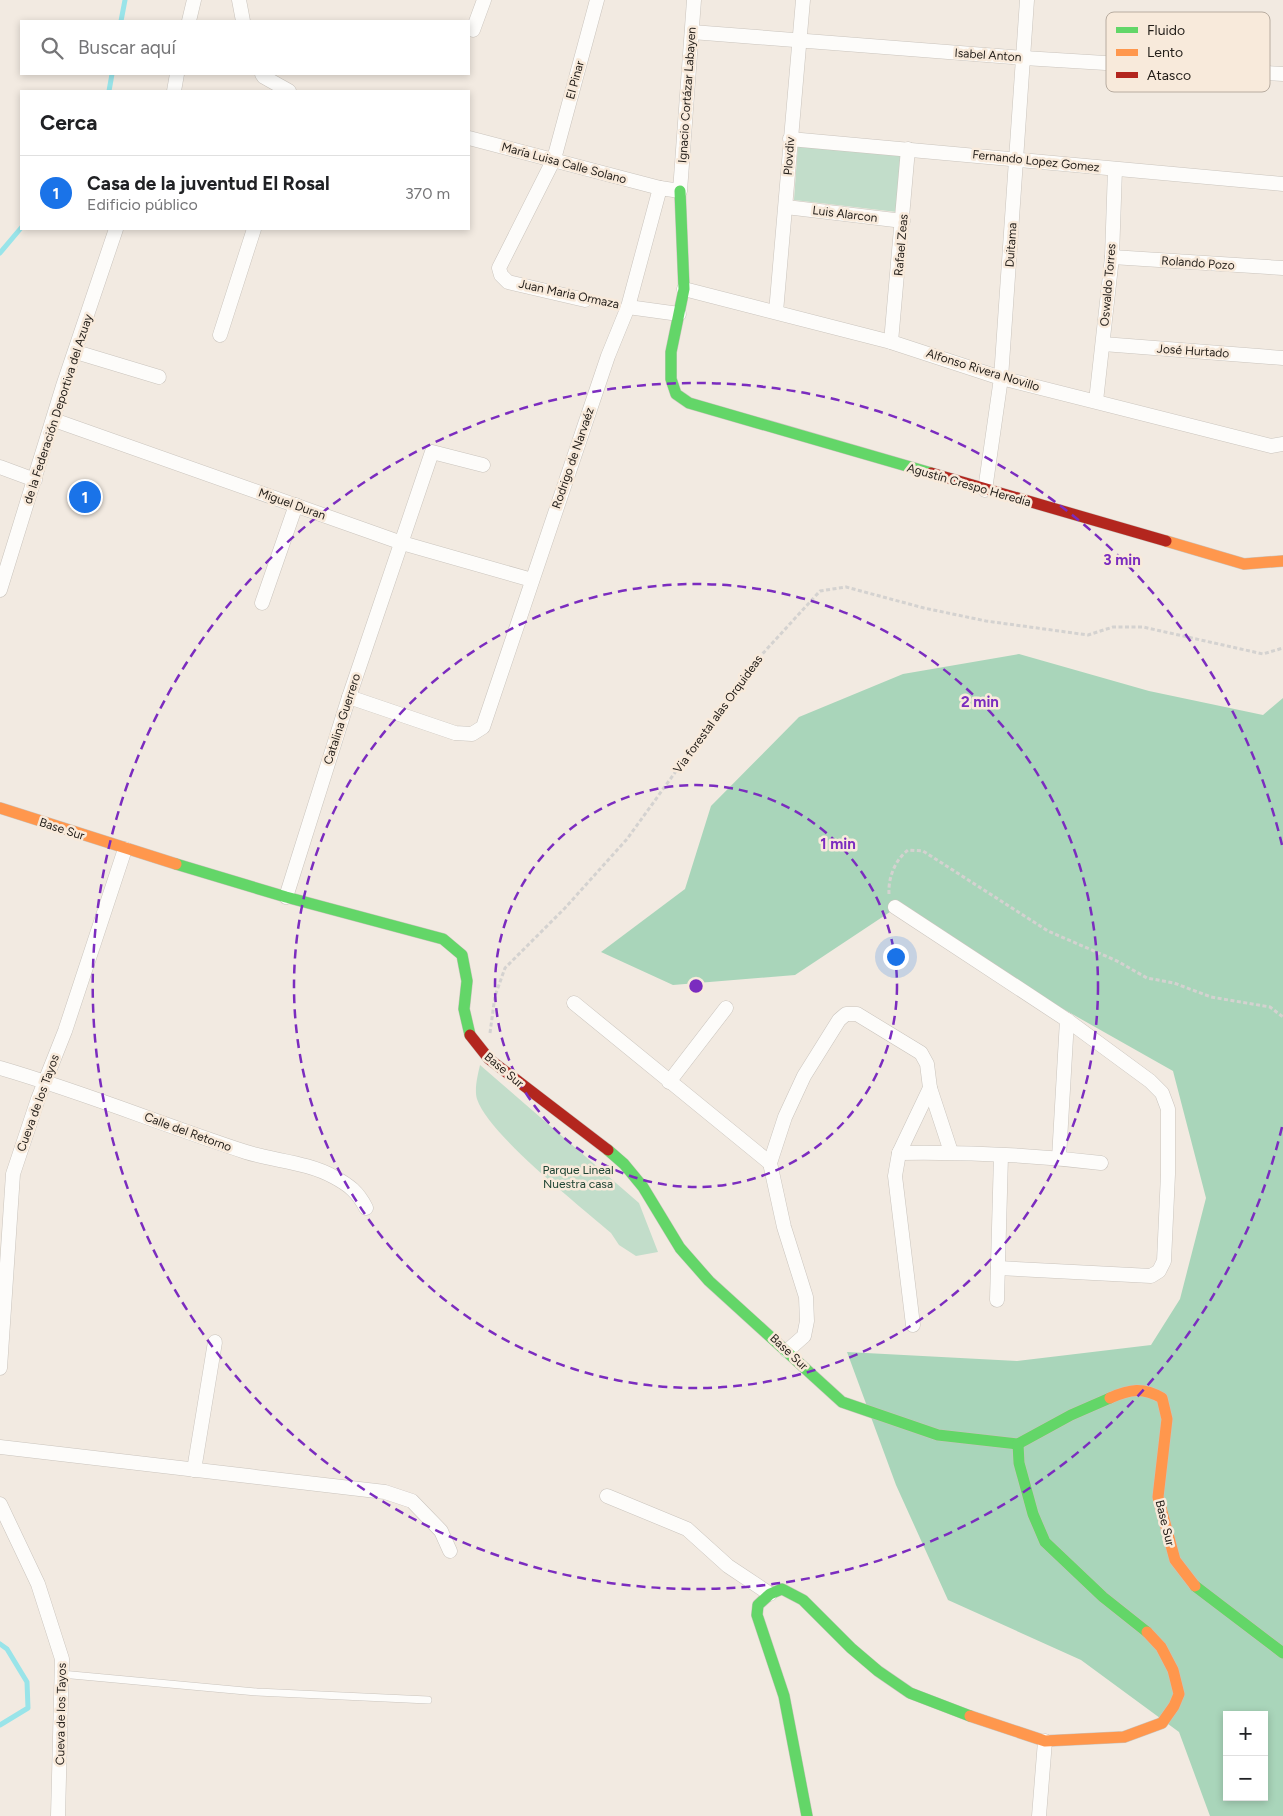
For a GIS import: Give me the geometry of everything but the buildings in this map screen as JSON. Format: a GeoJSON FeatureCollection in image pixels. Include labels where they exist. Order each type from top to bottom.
{"type":"FeatureCollection","features":[{"type":"Feature","properties":{"kind":"street"},"geometry":{"type":"LineString","coordinates":[[189,20],[194,0]]}},
{"type":"Feature","properties":{"kind":"street"},"geometry":{"type":"LineString","coordinates":[[239,0],[243,20]]}},
{"type":"Feature","properties":{"kind":"street"},"geometry":{"type":"LineString","coordinates":[[473,30],[484,0]]}},
{"type":"Feature","properties":{"kind":"street","name":"El Pinar"},"geometry":{"type":"LineString","coordinates":[[554,159],[597,0]]}},
{"type":"Feature","properties":{"kind":"street","name":"Ignacio Cortázar Labayen"},"geometry":{"type":"LineString","coordinates":[[671,379],[671,352],[684,289],[680,191],[694,0]]}},
{"type":"Feature","properties":{"kind":"street","name":"Plovdiv"},"geometry":{"type":"LineString","coordinates":[[776,312],[802,0]]}},
{"type":"Feature","properties":{"kind":"street","name":"Duitama"},"geometry":{"type":"LineString","coordinates":[[985,490],[1001,378],[1018,159],[1027,0]]}},
{"type":"Feature","properties":{"kind":"street","name":"Isabel Anton"},"geometry":{"type":"LineString","coordinates":[[692,32],[799,42],[1106,63]]}},
{"type":"Feature","properties":{"kind":"street","name":"Isabel Anton"},"geometry":{"type":"LineString","coordinates":[[1270,73],[1283,74]]}},
{"type":"Feature","properties":{"kind":"street"},"geometry":{"type":"LineString","coordinates":[[174,90],[177,75]]}},
{"type":"Feature","properties":{"kind":"street"},"geometry":{"type":"LineString","coordinates":[[263,75],[287,90]]}},
{"type":"Feature","properties":{"kind":"street","name":"María Luisa Calle Solano"},"geometry":{"type":"LineString","coordinates":[[470,138],[660,188]]}},
{"type":"Feature","properties":{"kind":"street","name":"Fernando Lopez Gomez"},"geometry":{"type":"LineString","coordinates":[[790,139],[1283,184]]}},
{"type":"Feature","properties":{"kind":"street","name":"Rafael Zeas"},"geometry":{"type":"LineString","coordinates":[[891,342],[908,149]]}},
{"type":"Feature","properties":{"kind":"street","name":"Juan Maria Ormaza"},"geometry":{"type":"LineString","coordinates":[[554,159],[499,268],[501,276],[508,282],[585,300]]}},
{"type":"Feature","properties":{"kind":"street","name":"Oswaldo Torres"},"geometry":{"type":"LineString","coordinates":[[1096,401],[1112,257],[1115,169]]}},
{"type":"Feature","properties":{"kind":"street"},"geometry":{"type":"LineString","coordinates":[[660,188],[680,191]]}},
{"type":"Feature","properties":{"kind":"street","name":"Rodrigo de Narvaéz"},"geometry":{"type":"LineString","coordinates":[[349,697],[456,732],[472,734],[482,727],[608,356],[628,306],[660,188]]}},
{"type":"Feature","properties":{"kind":"street","name":"Luis Alarcon"},"geometry":{"type":"LineString","coordinates":[[786,207],[903,221]]}},
{"type":"Feature","properties":{"kind":"street","name":"de la Federación Deportiva del Azuay"},"geometry":{"type":"LineString","coordinates":[[0,590],[116,230]]}},
{"type":"Feature","properties":{"kind":"street"},"geometry":{"type":"LineString","coordinates":[[220,335],[254,230]]}},
{"type":"Feature","properties":{"kind":"street","name":"Rolando Pozo"},"geometry":{"type":"LineString","coordinates":[[1112,257],[1283,268]]}},
{"type":"Feature","properties":{"kind":"street","name":"Alfonso Rivera Novillo"},"geometry":{"type":"LineString","coordinates":[[684,289],[891,342],[1001,378],[1271,446],[1283,444]]}},
{"type":"Feature","properties":{"kind":"street","name":"Juan Maria Ormaza"},"geometry":{"type":"LineString","coordinates":[[628,306],[679,314]]}},
{"type":"Feature","properties":{"kind":"street","name":"José Hurtado"},"geometry":{"type":"LineString","coordinates":[[1103,344],[1283,358]]}},
{"type":"Feature","properties":{"kind":"street"},"geometry":{"type":"LineString","coordinates":[[76,352],[159,377]]}},
{"type":"Feature","properties":{"kind":"street","name":"Agustín Crespo Heredia"},"geometry":{"type":"LineString","coordinates":[[671,379],[676,394],[689,403],[1244,564],[1283,561]]}},
{"type":"Feature","properties":{"kind":"street","name":"Miguel Duran"},"geometry":{"type":"LineString","coordinates":[[54,420],[402,543],[532,580]]}},
{"type":"Feature","properties":{"kind":"street","name":"Catalina Guerrero"},"geometry":{"type":"LineString","coordinates":[[286,897],[349,697],[432,452],[483,465]]}},
{"type":"Feature","properties":{"kind":"street"},"geometry":{"type":"LineString","coordinates":[[0,467],[35,480]]}},
{"type":"Feature","properties":{"kind":"street"},"geometry":{"type":"LineString","coordinates":[[262,603],[296,505]]}},
{"type":"Feature","properties":{"kind":"street","name":"Base Sur"},"geometry":{"type":"LineString","coordinates":[[0,808],[125,849],[286,897],[443,939],[462,955],[467,981],[464,1008],[472,1039],[488,1059],[601,1144],[624,1164],[643,1187],[680,1248],[709,1281],[842,1402],[938,1434],[1018,1444],[1071,1415],[1125,1391],[1148,1390],[1162,1398],[1167,1419],[1158,1497],[1175,1560],[1198,1590],[1283,1653]]}},
{"type":"Feature","properties":{"kind":"street","name":"Cueva de los Tayos"},"geometry":{"type":"LineString","coordinates":[[0,1368],[13,1174],[45,1081],[65,1031],[125,849]]}},
{"type":"Feature","properties":{"kind":"street"},"geometry":{"type":"LineString","coordinates":[[895,907],[1067,1020],[1150,1081],[1162,1093],[1168,1109],[1168,1174],[1164,1261],[1159,1271],[1151,1276],[998,1268]]}},
{"type":"Feature","properties":{"kind":"street"},"geometry":{"type":"LineString","coordinates":[[574,1003],[770,1163]]}},
{"type":"Feature","properties":{"kind":"street"},"geometry":{"type":"LineString","coordinates":[[669,1082],[726,1008]]}},
{"type":"Feature","properties":{"kind":"street"},"geometry":{"type":"LineString","coordinates":[[788,1351],[804,1336],[807,1321],[806,1297],[784,1227],[770,1163],[786,1117],[804,1076],[839,1020],[846,1014],[857,1014],[921,1053],[927,1064],[930,1088],[951,1152]]}},
{"type":"Feature","properties":{"kind":"street"},"geometry":{"type":"LineString","coordinates":[[1059,1158],[1067,1020]]}},
{"type":"Feature","properties":{"kind":"street","name":"Calle del Retorno"},"geometry":{"type":"LineString","coordinates":[[0,1068],[45,1081],[248,1153],[287,1161],[333,1176],[359,1193],[366,1208]]}},
{"type":"Feature","properties":{"kind":"street"},"geometry":{"type":"LineString","coordinates":[[913,1325],[895,1176],[899,1153],[930,1088]]}},
{"type":"Feature","properties":{"kind":"street"},"geometry":{"type":"LineString","coordinates":[[899,1153],[951,1152],[1059,1158],[1101,1163]]}},
{"type":"Feature","properties":{"kind":"street"},"geometry":{"type":"LineString","coordinates":[[997,1300],[1001,1156]]}},
{"type":"Feature","properties":{"kind":"street"},"geometry":{"type":"LineString","coordinates":[[194,1470],[216,1342]]}},
{"type":"Feature","properties":{"kind":"street"},"geometry":{"type":"LineString","coordinates":[[808,1816],[784,1696],[757,1615],[758,1605],[770,1594],[782,1589],[804,1600],[851,1648],[910,1693],[987,1723],[1045,1741],[1124,1737],[1162,1723],[1174,1706],[1179,1694],[1173,1670],[1162,1647],[1141,1626],[1103,1597],[1045,1542],[1033,1514],[1019,1463],[1018,1444]]}},
{"type":"Feature","properties":{"kind":"street"},"geometry":{"type":"LineString","coordinates":[[0,1447],[385,1492],[412,1501],[441,1531],[450,1551]]}},
{"type":"Feature","properties":{"kind":"street"},"geometry":{"type":"LineString","coordinates":[[607,1496],[687,1529],[728,1566],[770,1594]]}},
{"type":"Feature","properties":{"kind":"street","name":"Cueva de los Tayos"},"geometry":{"type":"LineString","coordinates":[[0,1504],[38,1584],[62,1659],[58,1816]]}},
{"type":"Feature","properties":{"kind":"street"},"geometry":{"type":"LineString","coordinates":[[1039,1816],[1045,1741]]}},
{"type":"Feature","properties":{"kind":"lane"},"geometry":{"type":"LineString","coordinates":[[61,1674],[257,1692],[428,1700]]}},
{"type":"Feature","properties":{"kind":"path","name":"Juan Maria Ormaza"},"geometry":{"type":"LineString","coordinates":[[585,300],[628,306]]}},
{"type":"Feature","properties":{"kind":"path","name":"Via forestal alas Orquideas"},"geometry":{"type":"LineString","coordinates":[[488,1059],[495,996],[505,968],[565,908],[627,839],[755,662],[820,590],[846,587],[924,608],[986,621],[1088,635],[1113,627],[1144,627],[1263,654],[1283,648]]}},
{"type":"Feature","properties":{"kind":"path"},"geometry":{"type":"LineString","coordinates":[[895,907],[889,898],[888,884],[901,855],[908,850],[923,851],[1048,931],[1117,961],[1147,978],[1174,983],[1211,997],[1270,1007],[1283,1017]]}},
{"type":"Feature","properties":{"kind":"green space"},"geometry":{"type":"Polygon","coordinates":[[[798,144],[902,150],[897,212],[794,200],[798,144]]]}},
{"type":"Feature","properties":{"kind":"green space"},"geometry":{"type":"Polygon","coordinates":[[[1019,654],[1149,691],[1263,715],[1283,698],[1283,1816],[1210,1816],[1179,1732],[1081,1660],[948,1600],[896,1485],[847,1352],[1017,1361],[1151,1345],[1180,1299],[1206,1198],[1173,1071],[1042,997],[899,906],[795,975],[673,985],[601,952],[685,889],[711,806],[799,717],[903,674],[1019,654]]]}},
{"type":"Feature","properties":{"kind":"green space","name":"Parque Lineal Nuestra casa"},"geometry":{"type":"Polygon","coordinates":[[[480,1065],[639,1203],[658,1252],[636,1256],[619,1245],[611,1233],[516,1150],[485,1114],[477,1099],[476,1086],[480,1065]]]}},
{"type":"Feature","properties":{"kind":"waterway"},"geometry":{"type":"LineString","coordinates":[[121,20],[125,0]]}},
{"type":"Feature","properties":{"kind":"waterway"},"geometry":{"type":"LineString","coordinates":[[109,90],[112,75]]}},
{"type":"Feature","properties":{"kind":"waterway"},"geometry":{"type":"LineString","coordinates":[[0,253],[20,229]]}},
{"type":"Feature","properties":{"kind":"waterway"},"geometry":{"type":"LineString","coordinates":[[0,1644],[7,1649],[27,1682],[28,1708],[0,1725]]}},
{"type":"Feature","properties":{"kind":"traffic: fast"},"geometry":{"type":"LineString","coordinates":[[680,191],[684,289],[671,352],[671,379],[676,394],[689,403],[931,473]]}},
{"type":"Feature","properties":{"kind":"traffic: fast"},"geometry":{"type":"LineString","coordinates":[[176,864],[286,897],[443,939],[462,955],[467,981],[464,1009],[470,1035]]}},
{"type":"Feature","properties":{"kind":"traffic: fast"},"geometry":{"type":"LineString","coordinates":[[608,1150],[624,1164],[643,1187],[680,1248],[709,1281],[842,1402],[938,1435],[1018,1444],[1071,1415],[1110,1398]]}},
{"type":"Feature","properties":{"kind":"traffic: fast"},"geometry":{"type":"LineString","coordinates":[[1018,1444],[1019,1463],[1033,1514],[1045,1542],[1103,1597],[1147,1632]]}},
{"type":"Feature","properties":{"kind":"traffic: fast"},"geometry":{"type":"LineString","coordinates":[[1195,1586],[1283,1653]]}},
{"type":"Feature","properties":{"kind":"traffic: fast"},"geometry":{"type":"LineString","coordinates":[[807,1816],[784,1696],[757,1615],[758,1605],[770,1594],[782,1589],[803,1600],[851,1648],[878,1671],[910,1693],[970,1716]]}},
{"type":"Feature","properties":{"kind":"traffic: slow"},"geometry":{"type":"LineString","coordinates":[[1166,541],[1244,564],[1283,561]]}},
{"type":"Feature","properties":{"kind":"traffic: slow"},"geometry":{"type":"LineString","coordinates":[[0,808],[176,864]]}},
{"type":"Feature","properties":{"kind":"traffic: slow"},"geometry":{"type":"LineString","coordinates":[[1110,1398],[1136,1390],[1149,1392],[1162,1398],[1167,1419],[1158,1497],[1175,1560],[1195,1586]]}},
{"type":"Feature","properties":{"kind":"traffic: slow"},"geometry":{"type":"LineString","coordinates":[[970,1716],[1045,1741],[1124,1737],[1162,1723],[1174,1706],[1179,1694],[1173,1670],[1161,1647],[1147,1632]]}},
{"type":"Feature","properties":{"kind":"traffic: jam"},"geometry":{"type":"LineString","coordinates":[[931,473],[1166,541]]}},
{"type":"Feature","properties":{"kind":"traffic: jam"},"geometry":{"type":"LineString","coordinates":[[470,1035],[489,1059],[608,1150]]}},
{"type":"Feature","properties":{"kind":"place","name":"Casa de la juventud El Rosal"},"geometry":{"type":"Point","coordinates":[85,497]}}]}
